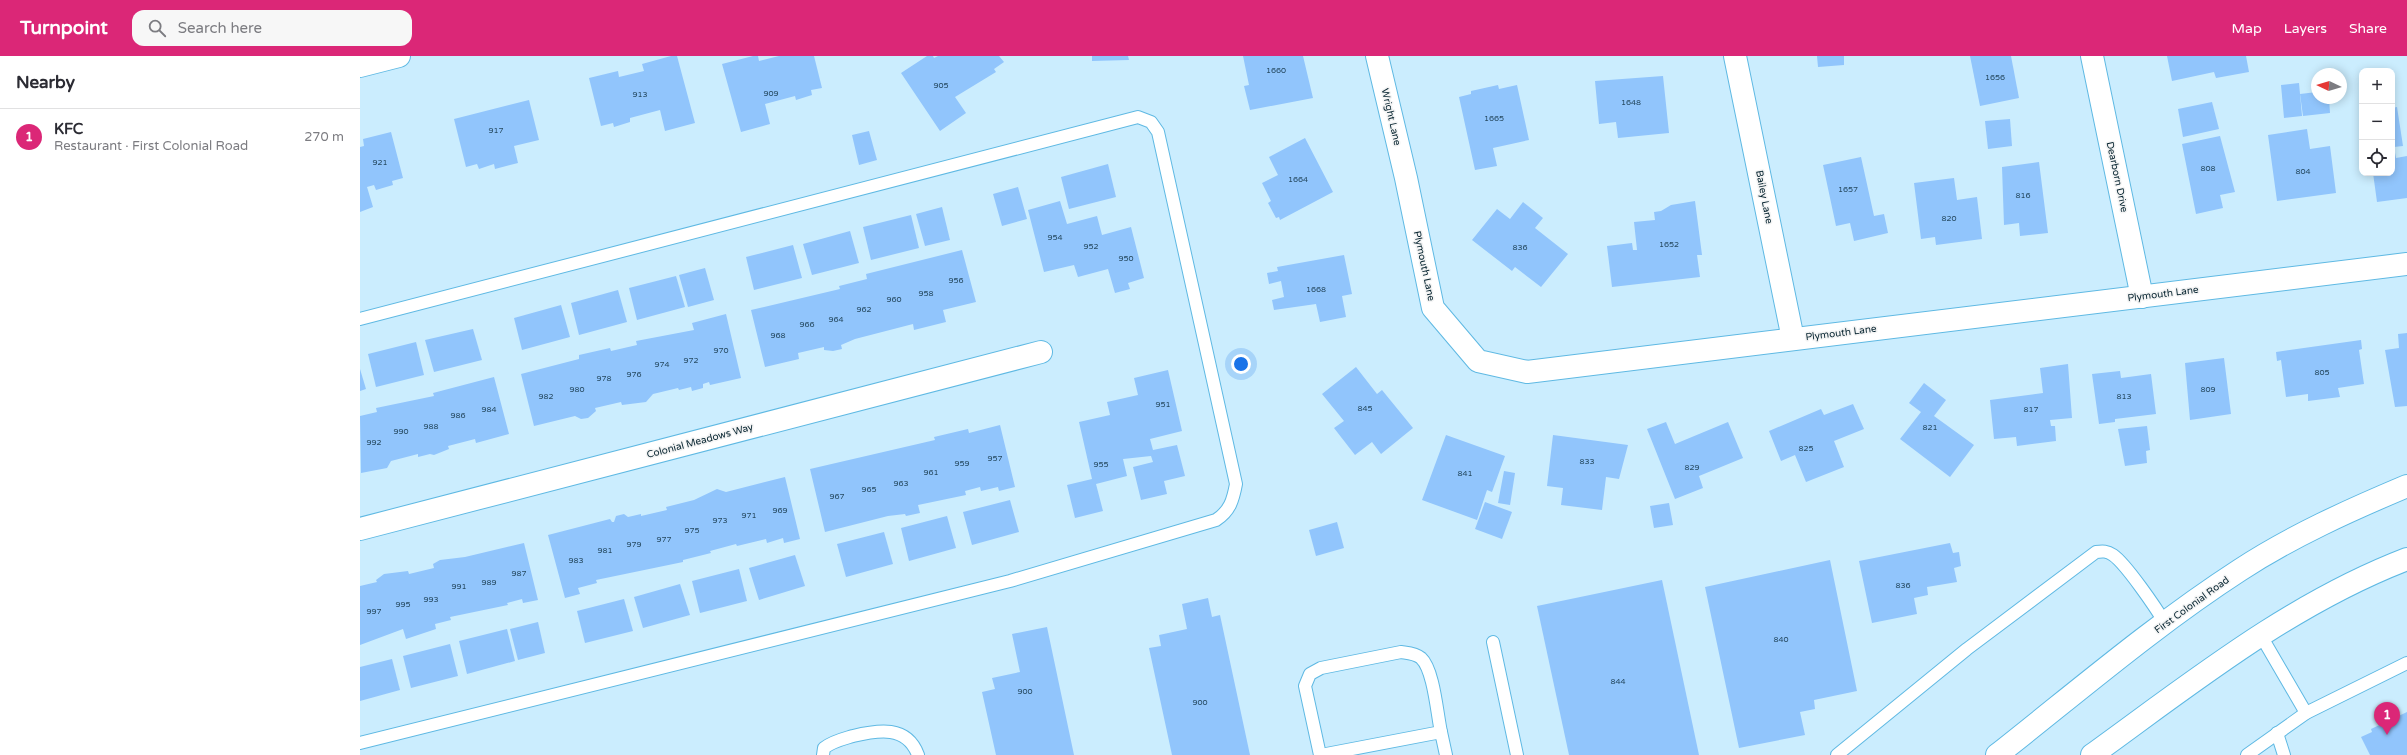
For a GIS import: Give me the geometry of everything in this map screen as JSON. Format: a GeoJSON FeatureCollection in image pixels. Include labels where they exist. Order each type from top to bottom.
{"type":"FeatureCollection","features":[{"type":"Feature","properties":{"kind":"street"},"geometry":{"type":"LineString","coordinates":[[360,66],[397,56]]}},
{"type":"Feature","properties":{"kind":"street","name":"Wright Lane"},"geometry":{"type":"LineString","coordinates":[[1377,56],[1406,178]]}},
{"type":"Feature","properties":{"kind":"street","name":"Bailey Lane"},"geometry":{"type":"LineString","coordinates":[[1736,56],[1793,339]]}},
{"type":"Feature","properties":{"kind":"street","name":"Dearborn Drive"},"geometry":{"type":"LineString","coordinates":[[2092,56],[2142,297]]}},
{"type":"Feature","properties":{"kind":"street","name":"Plymouth Lane"},"geometry":{"type":"LineString","coordinates":[[1406,178],[1433,308],[1478,361],[1527,372],[2407,264]]}},
{"type":"Feature","properties":{"kind":"street","name":"Colonial Meadows Way"},"geometry":{"type":"LineString","coordinates":[[360,529],[1041,352]]}},
{"type":"Feature","properties":{"kind":"street","name":"First Colonial Road"},"geometry":{"type":"LineString","coordinates":[[1997,755],[2165,623],[2241,570],[2322,524],[2407,486]]}},
{"type":"Feature","properties":{"kind":"street"},"geometry":{"type":"LineString","coordinates":[[2092,755],[2218,662],[2260,634],[2343,588],[2407,559]]}},
{"type":"Feature","properties":{"kind":"lane"},"geometry":{"type":"LineString","coordinates":[[360,319],[1138,117],[1151,122],[1158,132],[1236,484],[1233,501],[1224,515],[1216,520],[1025,577],[360,743]]}},
{"type":"Feature","properties":{"kind":"lane"},"geometry":{"type":"LineString","coordinates":[[1837,755],[1967,650],[2096,552],[2105,551],[2115,556],[2153,603],[2165,623]]}},
{"type":"Feature","properties":{"kind":"lane"},"geometry":{"type":"LineString","coordinates":[[2260,634],[2306,713]]}},
{"type":"Feature","properties":{"kind":"lane"},"geometry":{"type":"LineString","coordinates":[[1493,642],[1517,755]]}},
{"type":"Feature","properties":{"kind":"lane"},"geometry":{"type":"LineString","coordinates":[[1441,732],[1320,755],[1305,686],[1310,674],[1321,668],[1400,652],[1412,653],[1422,659],[1430,675],[1446,755]]}},
{"type":"Feature","properties":{"kind":"lane"},"geometry":{"type":"LineString","coordinates":[[2247,755],[2306,713],[2407,663]]}},
{"type":"Feature","properties":{"kind":"lane"},"geometry":{"type":"LineString","coordinates":[[823,755],[824,748],[832,742],[874,731],[891,730],[906,738],[918,755]]}},
{"type":"Feature","properties":{"kind":"lane"},"geometry":{"type":"LineString","coordinates":[[2277,733],[2284,755]]}},
{"type":"Feature","properties":{"kind":"building"},"geometry":{"type":"Polygon","coordinates":[[[671,56],[677,56],[695,123],[665,131],[660,110],[630,118],[630,122],[614,127],[613,123],[601,126],[589,78],[618,71],[619,77],[644,71],[642,64],[671,56]]]}},
{"type":"Feature","properties":{"kind":"building"},"geometry":{"type":"Polygon","coordinates":[[[758,56],[759,61],[779,56],[814,56],[822,88],[811,90],[812,95],[796,100],[795,96],[765,104],[770,124],[741,132],[722,64],[758,56]]]}},
{"type":"Feature","properties":{"kind":"building"},"geometry":{"type":"Polygon","coordinates":[[[927,56],[933,56],[934,58],[938,56],[999,56],[1004,62],[994,69],[996,72],[955,97],[966,113],[940,131],[901,73],[927,56]]]}},
{"type":"Feature","properties":{"kind":"building"},"geometry":{"type":"Polygon","coordinates":[[[1092,56],[1128,56],[1129,60],[1092,61],[1092,56]]]}},
{"type":"Feature","properties":{"kind":"building"},"geometry":{"type":"Polygon","coordinates":[[[1243,56],[1303,56],[1313,98],[1250,110],[1244,86],[1249,85],[1243,56]]]}},
{"type":"Feature","properties":{"kind":"building"},"geometry":{"type":"Polygon","coordinates":[[[1817,56],[1844,56],[1844,65],[1818,67],[1817,56]]]}},
{"type":"Feature","properties":{"kind":"building"},"geometry":{"type":"Polygon","coordinates":[[[1970,56],[2011,56],[2019,98],[1980,106],[1970,56]]]}},
{"type":"Feature","properties":{"kind":"building"},"geometry":{"type":"Polygon","coordinates":[[[2167,56],[2246,56],[2249,72],[2216,78],[2214,72],[2172,81],[2167,56]]]}},
{"type":"Feature","properties":{"kind":"building"},"geometry":{"type":"Polygon","coordinates":[[[1663,76],[1669,133],[1618,138],[1616,122],[1599,124],[1595,81],[1663,76]]]}},
{"type":"Feature","properties":{"kind":"building"},"geometry":{"type":"Polygon","coordinates":[[[2299,83],[2302,116],[2284,118],[2281,85],[2299,83]]]}},
{"type":"Feature","properties":{"kind":"building"},"geometry":{"type":"Polygon","coordinates":[[[1498,85],[1499,89],[1517,85],[1529,140],[1493,148],[1497,166],[1475,170],[1459,97],[1471,94],[1471,91],[1498,85]]]}},
{"type":"Feature","properties":{"kind":"building"},"geometry":{"type":"Polygon","coordinates":[[[2311,93],[2311,104],[2329,104],[2330,113],[2303,116],[2300,94],[2311,93]]]}},
{"type":"Feature","properties":{"kind":"building"},"geometry":{"type":"Polygon","coordinates":[[[529,100],[539,140],[514,146],[518,163],[495,169],[494,164],[479,169],[477,164],[466,167],[454,119],[529,100]]]}},
{"type":"Feature","properties":{"kind":"building"},"geometry":{"type":"Polygon","coordinates":[[[2212,102],[2219,129],[2183,137],[2178,109],[2212,102]]]}},
{"type":"Feature","properties":{"kind":"building"},"geometry":{"type":"Polygon","coordinates":[[[2395,107],[2397,107],[2403,146],[2395,147],[2395,140],[2395,107]]]}},
{"type":"Feature","properties":{"kind":"building"},"geometry":{"type":"Polygon","coordinates":[[[2010,119],[2012,146],[1988,149],[1985,121],[2010,119]]]}},
{"type":"Feature","properties":{"kind":"building"},"geometry":{"type":"Polygon","coordinates":[[[2307,129],[2310,149],[2330,146],[2336,193],[2277,201],[2268,135],[2307,129]]]}},
{"type":"Feature","properties":{"kind":"building"},"geometry":{"type":"Polygon","coordinates":[[[869,131],[877,160],[859,165],[852,135],[869,131]]]}},
{"type":"Feature","properties":{"kind":"building"},"geometry":{"type":"Polygon","coordinates":[[[391,132],[403,178],[392,181],[393,185],[376,190],[374,185],[367,187],[373,207],[360,212],[360,147],[364,146],[363,139],[391,132]]]}},
{"type":"Feature","properties":{"kind":"building"},"geometry":{"type":"Polygon","coordinates":[[[2220,136],[2235,192],[2220,195],[2223,208],[2196,214],[2182,144],[2220,136]]]}},
{"type":"Feature","properties":{"kind":"building"},"geometry":{"type":"Polygon","coordinates":[[[1305,138],[1333,192],[1280,220],[1279,217],[1276,218],[1268,203],[1271,201],[1262,183],[1278,175],[1269,157],[1305,138]]]}},
{"type":"Feature","properties":{"kind":"building"},"geometry":{"type":"Polygon","coordinates":[[[2395,152],[2396,158],[2407,156],[2407,198],[2377,202],[2373,176],[2395,176],[2395,152]]]}},
{"type":"Feature","properties":{"kind":"building"},"geometry":{"type":"Polygon","coordinates":[[[1861,157],[1874,216],[1884,214],[1888,233],[1854,241],[1850,223],[1836,226],[1823,165],[1861,157]]]}},
{"type":"Feature","properties":{"kind":"building"},"geometry":{"type":"Polygon","coordinates":[[[2039,162],[2048,233],[2020,236],[2019,223],[2004,225],[2002,167],[2039,162]]]}},
{"type":"Feature","properties":{"kind":"building"},"geometry":{"type":"Polygon","coordinates":[[[1108,164],[1116,197],[1069,209],[1061,177],[1108,164]]]}},
{"type":"Feature","properties":{"kind":"building"},"geometry":{"type":"Polygon","coordinates":[[[1954,178],[1957,200],[1977,197],[1982,239],[1936,245],[1935,237],[1921,239],[1914,183],[1954,178]]]}},
{"type":"Feature","properties":{"kind":"building"},"geometry":{"type":"Polygon","coordinates":[[[1018,187],[1027,219],[1002,226],[993,194],[1018,187]]]}},
{"type":"Feature","properties":{"kind":"building"},"geometry":{"type":"Polygon","coordinates":[[[1060,201],[1067,224],[1097,216],[1102,235],[1131,227],[1144,278],[1128,283],[1130,289],[1115,293],[1108,269],[1078,277],[1074,265],[1044,272],[1028,210],[1060,201]]]}},
{"type":"Feature","properties":{"kind":"building"},"geometry":{"type":"Polygon","coordinates":[[[1695,201],[1702,255],[1697,255],[1700,277],[1612,287],[1607,246],[1632,243],[1633,250],[1637,250],[1634,222],[1655,220],[1654,212],[1661,211],[1671,205],[1695,201]]]}},
{"type":"Feature","properties":{"kind":"building"},"geometry":{"type":"Polygon","coordinates":[[[1523,202],[1543,218],[1535,228],[1568,254],[1541,287],[1515,267],[1512,271],[1472,240],[1497,209],[1510,219],[1523,202]]]}},
{"type":"Feature","properties":{"kind":"building"},"geometry":{"type":"Polygon","coordinates":[[[942,207],[950,240],[925,246],[916,214],[942,207]]]}},
{"type":"Feature","properties":{"kind":"building"},"geometry":{"type":"Polygon","coordinates":[[[911,215],[919,248],[871,260],[863,227],[911,215]]]}},
{"type":"Feature","properties":{"kind":"building"},"geometry":{"type":"Polygon","coordinates":[[[850,231],[859,263],[812,275],[803,244],[850,231]]]}},
{"type":"Feature","properties":{"kind":"building"},"geometry":{"type":"Polygon","coordinates":[[[793,245],[802,278],[754,290],[746,257],[793,245]]]}},
{"type":"Feature","properties":{"kind":"building"},"geometry":{"type":"Polygon","coordinates":[[[962,250],[976,302],[943,310],[946,322],[914,330],[913,324],[855,339],[841,345],[842,349],[833,351],[824,350],[824,347],[798,353],[799,359],[765,367],[751,310],[840,289],[839,286],[867,279],[866,274],[962,250]]]}},
{"type":"Feature","properties":{"kind":"building"},"geometry":{"type":"Polygon","coordinates":[[[1344,255],[1352,294],[1342,296],[1346,317],[1320,322],[1316,304],[1274,310],[1272,300],[1284,297],[1281,281],[1269,284],[1267,273],[1278,271],[1277,267],[1344,255]]]}},
{"type":"Feature","properties":{"kind":"building"},"geometry":{"type":"Polygon","coordinates":[[[705,268],[714,300],[688,307],[679,275],[705,268]]]}},
{"type":"Feature","properties":{"kind":"building"},"geometry":{"type":"Polygon","coordinates":[[[676,276],[685,307],[637,320],[629,288],[676,276]]]}},
{"type":"Feature","properties":{"kind":"building"},"geometry":{"type":"Polygon","coordinates":[[[618,290],[627,322],[579,335],[571,303],[618,290]]]}},
{"type":"Feature","properties":{"kind":"building"},"geometry":{"type":"Polygon","coordinates":[[[561,305],[570,337],[522,350],[514,318],[561,305]]]}},
{"type":"Feature","properties":{"kind":"building"},"geometry":{"type":"Polygon","coordinates":[[[726,314],[741,378],[710,385],[709,382],[703,384],[703,388],[692,391],[691,387],[679,390],[678,388],[653,394],[646,402],[622,405],[621,402],[595,408],[596,411],[588,418],[581,419],[575,416],[534,426],[521,374],[579,359],[579,355],[610,348],[611,351],[637,345],[636,341],[694,330],[692,323],[726,314]]]}},
{"type":"Feature","properties":{"kind":"building"},"geometry":{"type":"Polygon","coordinates":[[[473,329],[482,360],[434,372],[425,340],[473,329]]]}},
{"type":"Feature","properties":{"kind":"building"},"geometry":{"type":"Polygon","coordinates":[[[2407,333],[2407,406],[2395,407],[2385,350],[2399,348],[2398,334],[2407,333]]]}},
{"type":"Feature","properties":{"kind":"building"},"geometry":{"type":"Polygon","coordinates":[[[2361,340],[2362,349],[2359,350],[2364,384],[2338,388],[2340,397],[2308,401],[2308,394],[2286,397],[2281,360],[2277,361],[2276,352],[2361,340]]]}},
{"type":"Feature","properties":{"kind":"building"},"geometry":{"type":"Polygon","coordinates":[[[416,342],[424,375],[376,387],[368,354],[416,342]]]}},
{"type":"Feature","properties":{"kind":"building"},"geometry":{"type":"Polygon","coordinates":[[[2224,358],[2231,414],[2190,420],[2185,363],[2224,358]]]}},
{"type":"Feature","properties":{"kind":"building"},"geometry":{"type":"Polygon","coordinates":[[[2068,364],[2072,418],[2050,420],[2051,426],[2055,426],[2056,441],[2017,446],[2016,437],[1994,439],[1990,400],[2043,393],[2040,368],[2068,364]]]}},
{"type":"Feature","properties":{"kind":"building"},"geometry":{"type":"Polygon","coordinates":[[[1356,367],[1377,394],[1382,390],[1413,428],[1381,454],[1372,442],[1355,455],[1334,428],[1344,421],[1322,394],[1356,367]]]}},
{"type":"Feature","properties":{"kind":"building"},"geometry":{"type":"Polygon","coordinates":[[[360,369],[366,389],[360,391],[360,369]]]}},
{"type":"Feature","properties":{"kind":"building"},"geometry":{"type":"Polygon","coordinates":[[[1168,370],[1182,431],[1150,439],[1153,450],[1177,445],[1185,476],[1164,481],[1167,494],[1141,500],[1133,467],[1153,462],[1151,456],[1123,459],[1127,476],[1096,484],[1103,511],[1075,518],[1067,485],[1092,479],[1079,422],[1110,415],[1107,402],[1138,395],[1134,378],[1168,370]]]}},
{"type":"Feature","properties":{"kind":"building"},"geometry":{"type":"Polygon","coordinates":[[[2120,371],[2121,378],[2151,374],[2156,414],[2115,419],[2115,422],[2099,424],[2092,374],[2120,371]]]}},
{"type":"Feature","properties":{"kind":"building"},"geometry":{"type":"Polygon","coordinates":[[[494,377],[509,434],[476,443],[475,439],[448,446],[449,449],[434,455],[430,454],[418,457],[418,454],[391,461],[387,468],[361,473],[360,416],[377,412],[376,408],[434,396],[433,393],[494,377]]]}},
{"type":"Feature","properties":{"kind":"building"},"geometry":{"type":"Polygon","coordinates":[[[1924,383],[1946,400],[1934,416],[1974,445],[1950,477],[1900,439],[1921,412],[1909,403],[1924,383]]]}},
{"type":"Feature","properties":{"kind":"building"},"geometry":{"type":"Polygon","coordinates":[[[1853,404],[1864,429],[1834,441],[1844,467],[1806,482],[1795,455],[1781,461],[1769,431],[1821,409],[1824,415],[1853,404]]]}},
{"type":"Feature","properties":{"kind":"building"},"geometry":{"type":"Polygon","coordinates":[[[1666,422],[1675,444],[1728,422],[1743,458],[1699,476],[1703,488],[1675,499],[1647,429],[1666,422]]]}},
{"type":"Feature","properties":{"kind":"building"},"geometry":{"type":"Polygon","coordinates":[[[1000,425],[1015,487],[999,491],[998,487],[981,491],[980,487],[965,491],[966,495],[918,505],[920,513],[906,516],[905,514],[888,516],[825,532],[810,469],[935,440],[934,437],[968,429],[969,433],[1000,425]]]}},
{"type":"Feature","properties":{"kind":"building"},"geometry":{"type":"Polygon","coordinates":[[[2147,426],[2150,450],[2146,451],[2147,463],[2125,466],[2118,429],[2147,426]]]}},
{"type":"Feature","properties":{"kind":"building"},"geometry":{"type":"Polygon","coordinates":[[[1446,435],[1505,456],[1492,492],[1487,490],[1477,520],[1422,500],[1446,435]]]}},
{"type":"Feature","properties":{"kind":"building"},"geometry":{"type":"Polygon","coordinates":[[[1553,435],[1628,445],[1619,479],[1606,477],[1602,510],[1561,505],[1563,488],[1547,486],[1553,435]]]}},
{"type":"Feature","properties":{"kind":"building"},"geometry":{"type":"Polygon","coordinates":[[[1504,471],[1515,473],[1510,505],[1498,503],[1504,471]]]}},
{"type":"Feature","properties":{"kind":"building"},"geometry":{"type":"Polygon","coordinates":[[[785,477],[800,539],[784,543],[783,538],[767,543],[766,539],[737,546],[736,544],[710,551],[711,553],[683,560],[683,562],[596,580],[597,583],[578,588],[580,594],[565,598],[548,535],[610,519],[614,522],[616,516],[624,514],[628,517],[641,514],[641,516],[667,510],[666,507],[694,500],[717,489],[726,492],[785,477]]]}},
{"type":"Feature","properties":{"kind":"building"},"geometry":{"type":"Polygon","coordinates":[[[1010,500],[1019,532],[972,545],[963,512],[1010,500]]]}},
{"type":"Feature","properties":{"kind":"building"},"geometry":{"type":"Polygon","coordinates":[[[1485,502],[1512,512],[1502,539],[1475,529],[1485,502]]]}},
{"type":"Feature","properties":{"kind":"building"},"geometry":{"type":"Polygon","coordinates":[[[1669,503],[1673,525],[1654,528],[1650,506],[1669,503]]]}},
{"type":"Feature","properties":{"kind":"building"},"geometry":{"type":"Polygon","coordinates":[[[947,516],[956,548],[909,561],[901,528],[947,516]]]}},
{"type":"Feature","properties":{"kind":"building"},"geometry":{"type":"Polygon","coordinates":[[[1337,522],[1344,548],[1316,556],[1309,530],[1337,522]]]}},
{"type":"Feature","properties":{"kind":"building"},"geometry":{"type":"Polygon","coordinates":[[[884,532],[893,564],[846,577],[837,544],[884,532]]]}},
{"type":"Feature","properties":{"kind":"building"},"geometry":{"type":"Polygon","coordinates":[[[524,543],[538,600],[523,603],[522,599],[507,603],[508,605],[450,617],[451,620],[435,624],[436,629],[406,639],[403,629],[360,645],[360,586],[377,582],[376,580],[384,574],[408,571],[409,574],[434,568],[433,564],[440,560],[465,557],[524,543]]]}},
{"type":"Feature","properties":{"kind":"building"},"geometry":{"type":"Polygon","coordinates":[[[1950,543],[1953,553],[1959,552],[1961,566],[1954,568],[1957,582],[1927,587],[1928,595],[1914,598],[1917,614],[1872,623],[1859,561],[1950,543]]]}},
{"type":"Feature","properties":{"kind":"building"},"geometry":{"type":"Polygon","coordinates":[[[795,555],[805,586],[759,600],[749,568],[795,555]]]}},
{"type":"Feature","properties":{"kind":"building"},"geometry":{"type":"Polygon","coordinates":[[[1830,560],[1857,691],[1814,700],[1815,709],[1800,712],[1805,735],[1739,748],[1705,587],[1830,560]]]}},
{"type":"Feature","properties":{"kind":"building"},"geometry":{"type":"Polygon","coordinates":[[[739,569],[747,601],[700,613],[692,581],[739,569]]]}},
{"type":"Feature","properties":{"kind":"building"},"geometry":{"type":"Polygon","coordinates":[[[1662,580],[1699,755],[1569,755],[1537,606],[1662,580]]]}},
{"type":"Feature","properties":{"kind":"building"},"geometry":{"type":"Polygon","coordinates":[[[680,584],[690,615],[643,628],[634,597],[680,584]]]}},
{"type":"Feature","properties":{"kind":"building"},"geometry":{"type":"Polygon","coordinates":[[[1208,598],[1212,617],[1220,615],[1250,755],[1172,755],[1149,648],[1161,646],[1159,635],[1187,629],[1182,604],[1208,598]]]}},
{"type":"Feature","properties":{"kind":"building"},"geometry":{"type":"Polygon","coordinates":[[[624,599],[633,631],[585,643],[577,611],[624,599]]]}},
{"type":"Feature","properties":{"kind":"building"},"geometry":{"type":"Polygon","coordinates":[[[538,622],[545,653],[518,660],[510,629],[538,622]]]}},
{"type":"Feature","properties":{"kind":"building"},"geometry":{"type":"Polygon","coordinates":[[[1047,627],[1074,755],[996,755],[982,692],[995,689],[992,678],[1020,672],[1012,634],[1047,627]]]}},
{"type":"Feature","properties":{"kind":"building"},"geometry":{"type":"Polygon","coordinates":[[[507,629],[515,661],[467,674],[459,641],[507,629]]]}},
{"type":"Feature","properties":{"kind":"building"},"geometry":{"type":"Polygon","coordinates":[[[450,644],[458,676],[411,688],[403,656],[450,644]]]}},
{"type":"Feature","properties":{"kind":"building"},"geometry":{"type":"Polygon","coordinates":[[[392,659],[400,690],[360,701],[360,667],[392,659]]]}},
{"type":"Feature","properties":{"kind":"building"},"geometry":{"type":"Polygon","coordinates":[[[2407,712],[2407,755],[2370,755],[2361,737],[2372,732],[2371,729],[2407,712]]]}},
{"type":"Feature","properties":{"kind":"place","name":"KFC"},"geometry":{"type":"Point","coordinates":[2387,735]}}]}
